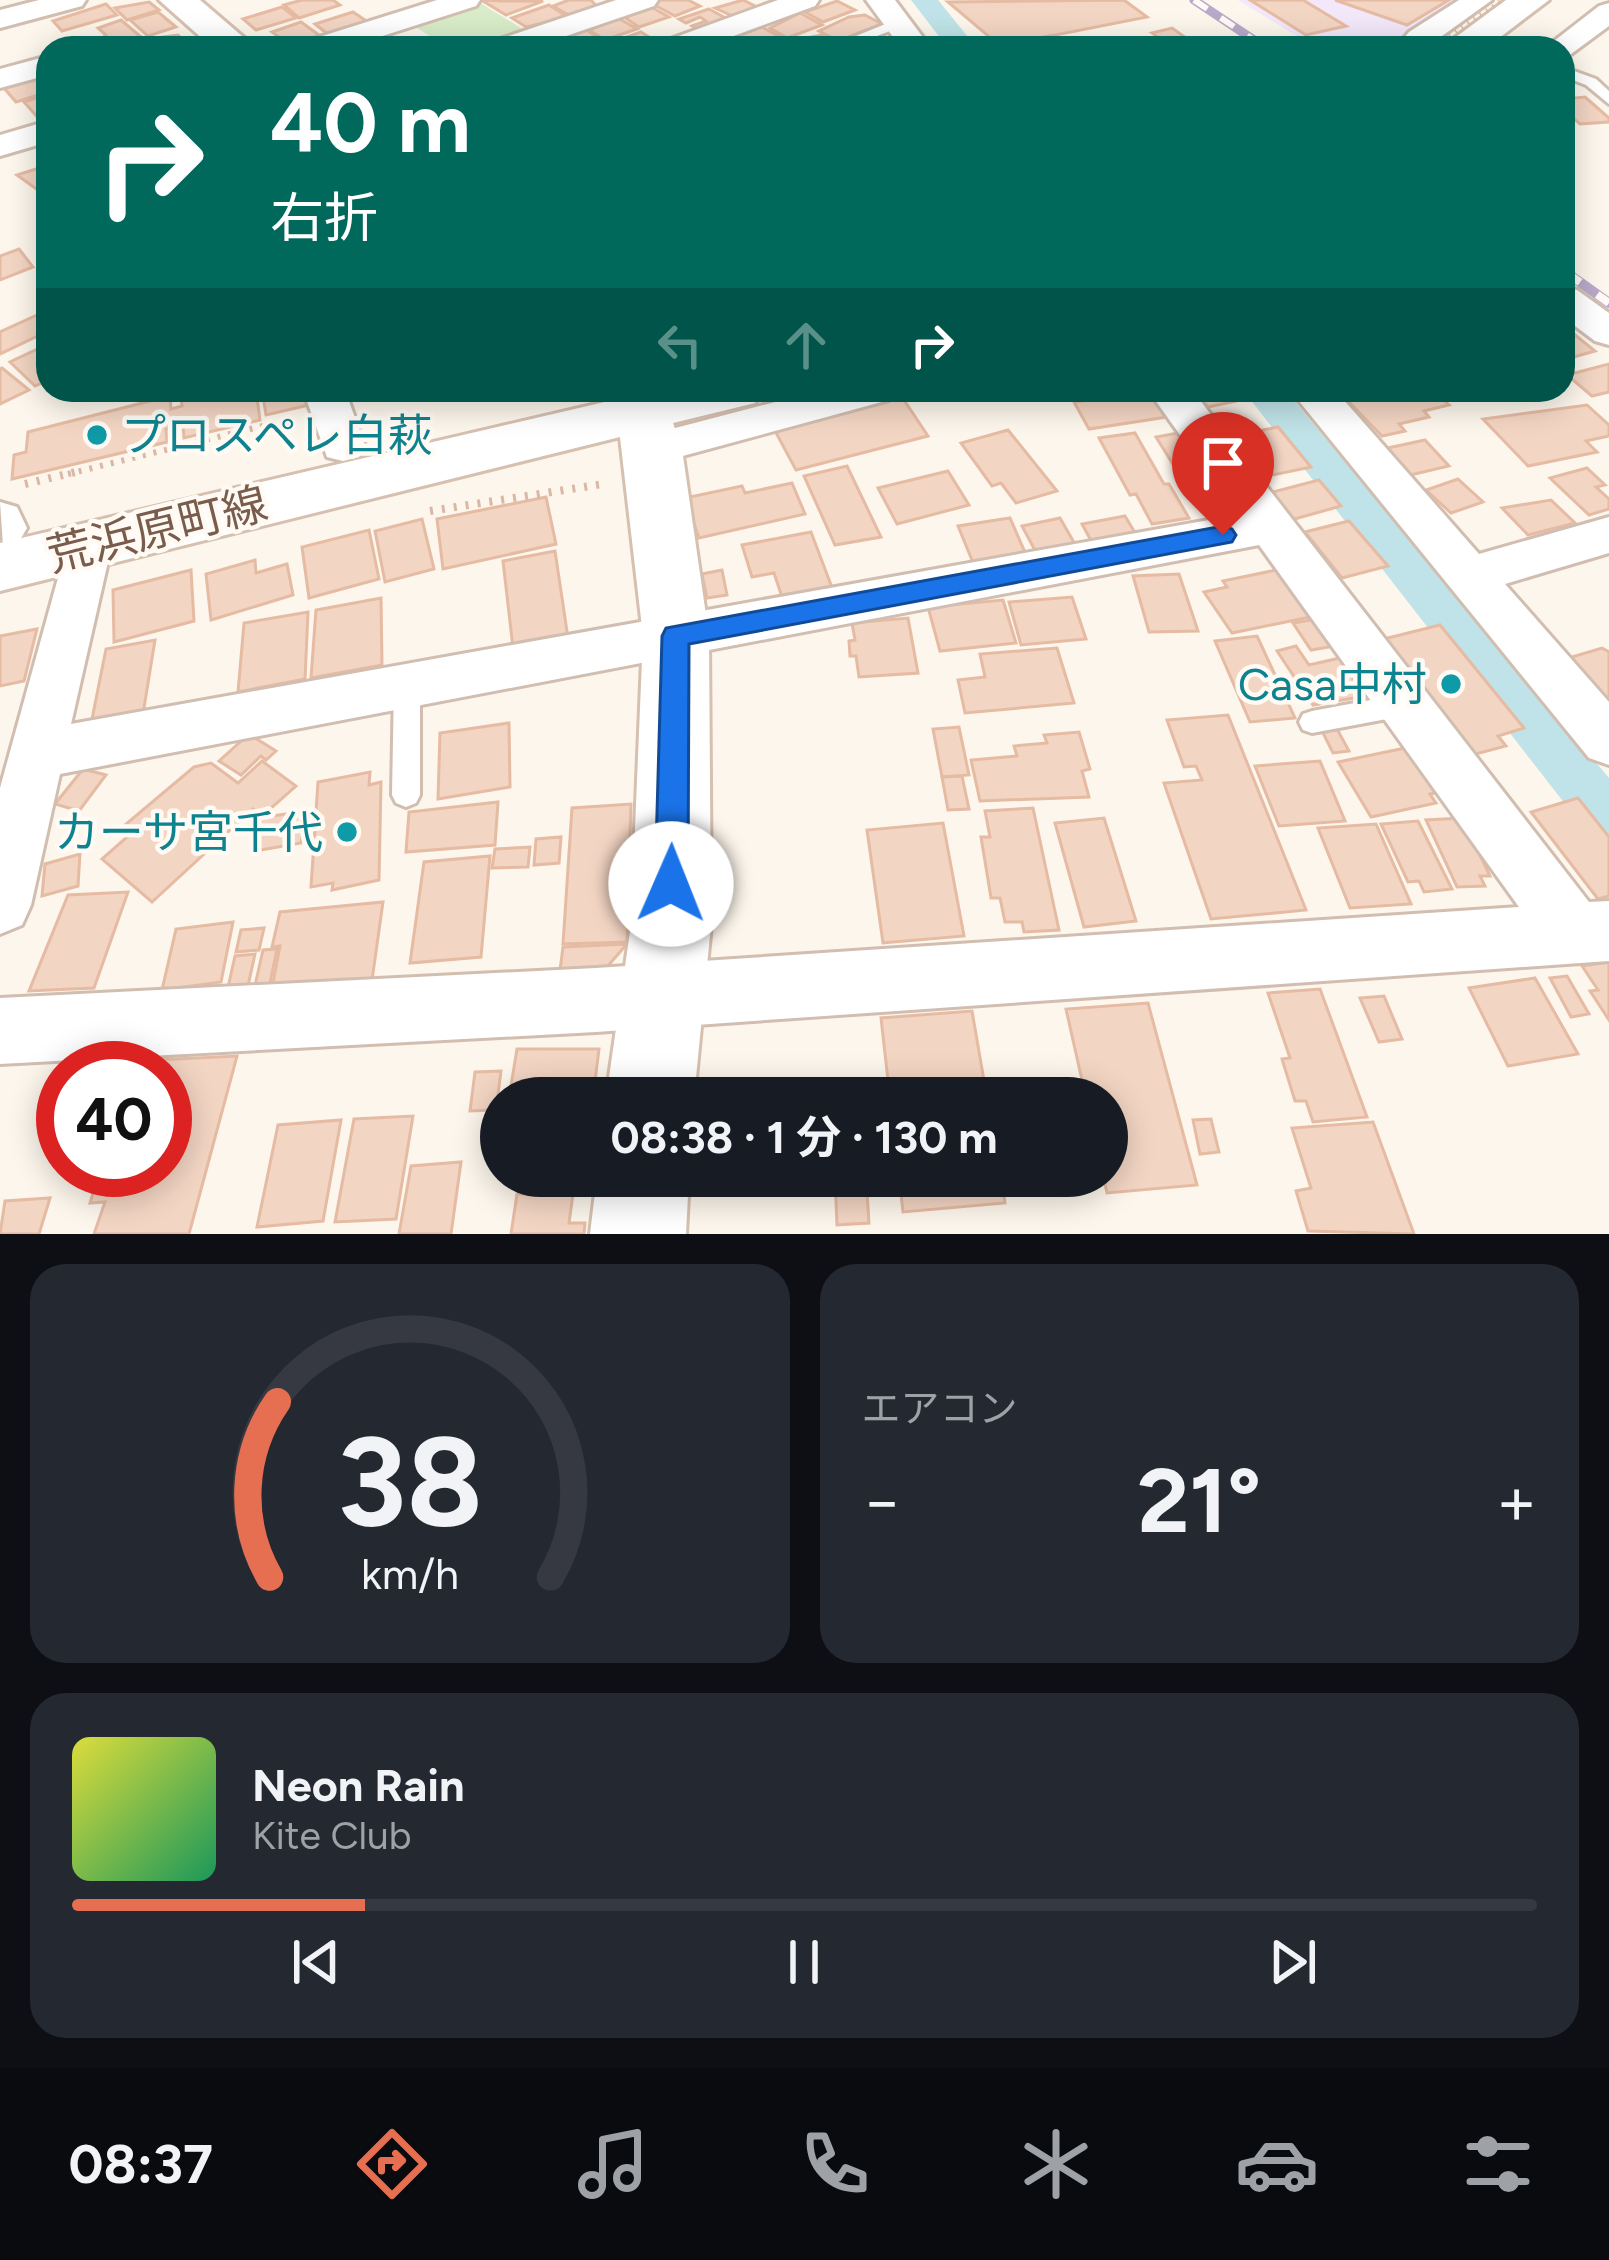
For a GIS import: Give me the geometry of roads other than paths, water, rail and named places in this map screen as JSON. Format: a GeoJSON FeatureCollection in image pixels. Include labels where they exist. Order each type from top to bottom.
{"type":"FeatureCollection","features":[{"type":"Feature","properties":{"kind":"main road"},"geometry":{"type":"LineString","coordinates":[[177,0],[223,36]]}},
{"type":"Feature","properties":{"kind":"main road"},"geometry":{"type":"LineString","coordinates":[[1478,36],[1531,0]]}},
{"type":"Feature","properties":{"kind":"main road"},"geometry":{"type":"LineString","coordinates":[[1521,36],[1573,0]]}},
{"type":"Feature","properties":{"kind":"main road","name":"荒浜原町線"},"geometry":{"type":"LineString","coordinates":[[5,526],[88,544],[674,402]]}},
{"type":"Feature","properties":{"kind":"main road"},"geometry":{"type":"LineString","coordinates":[[629,411],[676,636],[670,925],[652,1077]]}},
{"type":"Feature","properties":{"kind":"main road","name":"荒浜原町線"},"geometry":{"type":"LineString","coordinates":[[5,526],[325,417],[629,411]]}},
{"type":"Feature","properties":{"kind":"main road"},"geometry":{"type":"LineString","coordinates":[[638,1234],[641,1197]]}},
{"type":"Feature","properties":{"kind":"street"},"geometry":{"type":"LineString","coordinates":[[6,11],[72,0]]}},
{"type":"Feature","properties":{"kind":"street"},"geometry":{"type":"LineString","coordinates":[[359,0],[413,36]]}},
{"type":"Feature","properties":{"kind":"street"},"geometry":{"type":"LineString","coordinates":[[352,36],[466,0]]}},
{"type":"Feature","properties":{"kind":"street"},"geometry":{"type":"LineString","coordinates":[[550,36],[644,0]]}},
{"type":"Feature","properties":{"kind":"street"},"geometry":{"type":"LineString","coordinates":[[706,36],[805,0]]}},
{"type":"Feature","properties":{"kind":"street"},"geometry":{"type":"LineString","coordinates":[[1434,36],[1478,0]]}},
{"type":"Feature","properties":{"kind":"street"},"geometry":{"type":"LineString","coordinates":[[6,11],[37,36]]}},
{"type":"Feature","properties":{"kind":"street"},"geometry":{"type":"LineString","coordinates":[[889,11],[907,36]]}},
{"type":"Feature","properties":{"kind":"street"},"geometry":{"type":"LineString","coordinates":[[1575,37],[1609,12]]}},
{"type":"Feature","properties":{"kind":"street"},"geometry":{"type":"LineString","coordinates":[[0,79],[36,68]]}},
{"type":"Feature","properties":{"kind":"street"},"geometry":{"type":"LineString","coordinates":[[0,146],[36,135]]}},
{"type":"Feature","properties":{"kind":"street"},"geometry":{"type":"LineString","coordinates":[[1575,309],[1609,332]]}},
{"type":"Feature","properties":{"kind":"street"},"geometry":{"type":"LineString","coordinates":[[629,411],[734,402]]}},
{"type":"Feature","properties":{"kind":"street"},"geometry":{"type":"LineString","coordinates":[[1178,402],[1403,705],[1591,931]]}},
{"type":"Feature","properties":{"kind":"street"},"geometry":{"type":"LineString","coordinates":[[1321,402],[1609,741]]}},
{"type":"Feature","properties":{"kind":"street"},"geometry":{"type":"LineString","coordinates":[[35,755],[1270,526]]}},
{"type":"Feature","properties":{"kind":"street"},"geometry":{"type":"LineString","coordinates":[[1468,576],[1609,535]]}},
{"type":"Feature","properties":{"kind":"street"},"geometry":{"type":"LineString","coordinates":[[0,904],[88,544]]}},
{"type":"Feature","properties":{"kind":"street"},"geometry":{"type":"LineString","coordinates":[[0,1031],[659,994],[1591,931]]}},
{"type":"Feature","properties":{"kind":"lane"},"geometry":{"type":"LineString","coordinates":[[854,36],[889,11]]}},
{"type":"Feature","properties":{"kind":"lane"},"geometry":{"type":"LineString","coordinates":[[1575,76],[1591,82],[1609,99]]}},
{"type":"Feature","properties":{"kind":"lane"},"geometry":{"type":"LineString","coordinates":[[406,795],[407,686]]}},
{"type":"Feature","properties":{"kind":"lane"},"geometry":{"type":"LineString","coordinates":[[1312,722],[1403,705]]}},
{"type":"Feature","properties":{"kind":"waterway"},"geometry":{"type":"LineString","coordinates":[[924,0],[953,36]]}},
{"type":"Feature","properties":{"kind":"waterway"},"geometry":{"type":"LineString","coordinates":[[1273,402],[1609,819]]}},
{"type":"Feature","properties":{"kind":"railway"},"geometry":{"type":"LineString","coordinates":[[1194,0],[1248,36]]}},
{"type":"Feature","properties":{"kind":"railway"},"geometry":{"type":"LineString","coordinates":[[1575,279],[1609,303]]}},
{"type":"Feature","properties":{"kind":"place","name":"プロスペレ白萩"},"geometry":{"type":"Point","coordinates":[97,435]}},
{"type":"Feature","properties":{"kind":"place","name":"Casa中村"},"geometry":{"type":"Point","coordinates":[1451,684]}},
{"type":"Feature","properties":{"kind":"place","name":"カーサ宮千代"},"geometry":{"type":"Point","coordinates":[347,832]}}]}
